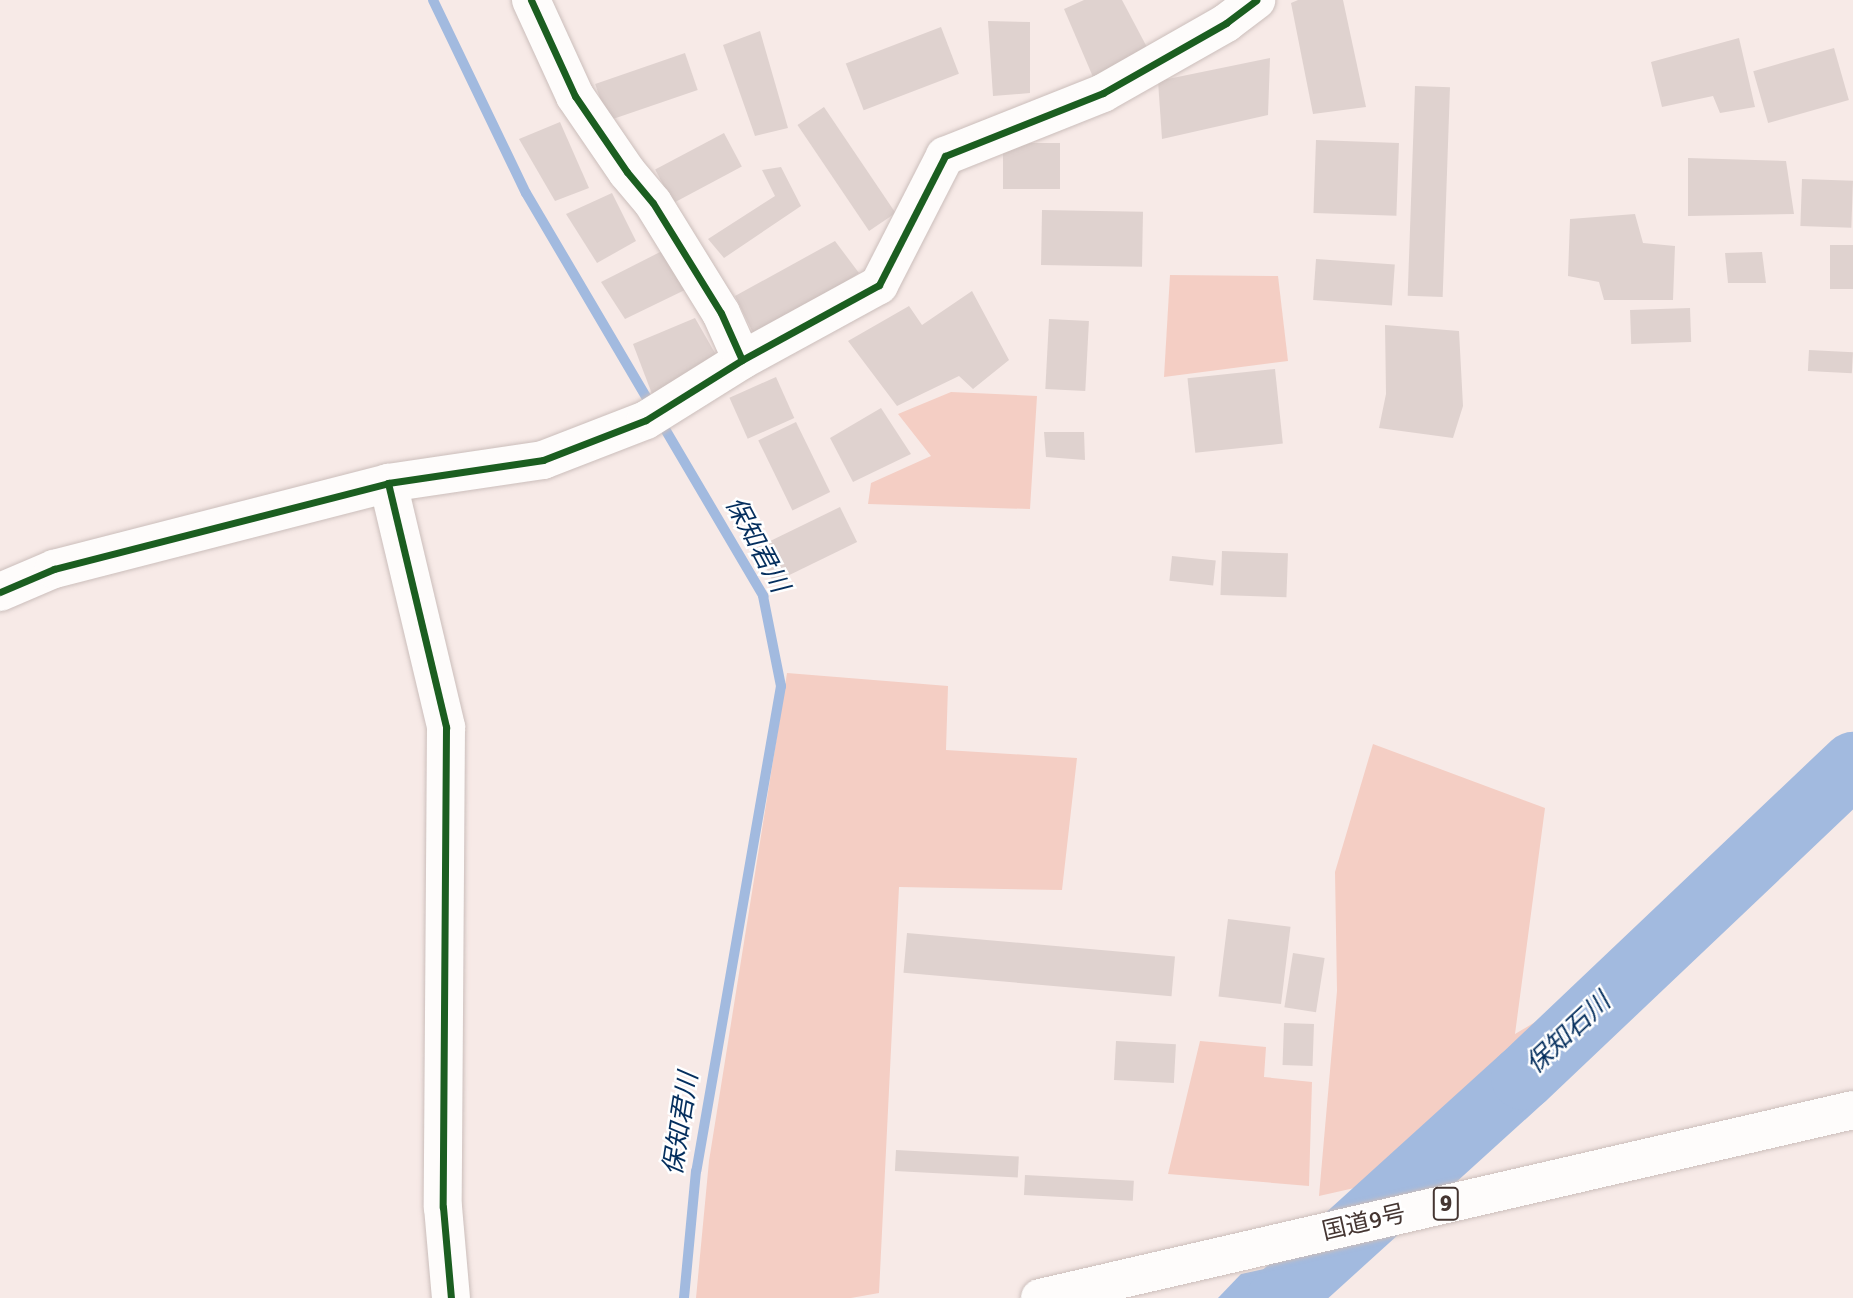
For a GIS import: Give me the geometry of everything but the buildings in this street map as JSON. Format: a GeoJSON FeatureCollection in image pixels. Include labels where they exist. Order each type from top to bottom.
{"type":"FeatureCollection","features":[{"type":"Feature","properties":{"kind":"main road"},"geometry":{"type":"LineString","coordinates":[[531,0],[575,96],[627,173],[653,203],[721,313],[742,360]]}},
{"type":"Feature","properties":{"kind":"main road"},"geometry":{"type":"LineString","coordinates":[[0,592],[54,569],[388,483],[543,460],[646,420],[742,360],[879,285],[945,156],[1103,93],[1226,23],[1256,0]]}},
{"type":"Feature","properties":{"kind":"main road"},"geometry":{"type":"LineString","coordinates":[[388,483],[446,727],[443,1207],[451,1298]]}},
{"type":"Feature","properties":{"kind":"main road","name":"国道9号"},"geometry":{"type":"LineString","coordinates":[[1040,1298],[1853,1110]]}},
{"type":"Feature","properties":{"kind":"shaded area"},"geometry":{"type":"Polygon","coordinates":[[[1170,275],[1278,276],[1288,361],[1164,377],[1170,275]]]}},
{"type":"Feature","properties":{"kind":"shaded area"},"geometry":{"type":"Polygon","coordinates":[[[951,392],[1037,396],[1030,509],[868,504],[871,483],[931,456],[898,414],[951,392]]]}},
{"type":"Feature","properties":{"kind":"shaded area"},"geometry":{"type":"Polygon","coordinates":[[[787,673],[948,686],[946,750],[1077,758],[1062,890],[899,887],[879,1293],[851,1298],[696,1298],[709,1161],[787,673]]]}},
{"type":"Feature","properties":{"kind":"shaded area"},"geometry":{"type":"Polygon","coordinates":[[[1373,744],[1545,808],[1515,1034],[1552,1012],[1546,1039],[1403,1177],[1319,1196],[1337,991],[1335,872],[1373,744]]]}},
{"type":"Feature","properties":{"kind":"shaded area"},"geometry":{"type":"Polygon","coordinates":[[[1200,1041],[1266,1047],[1264,1077],[1312,1082],[1309,1186],[1168,1174],[1200,1041]]]}},
{"type":"Feature","properties":{"kind":"water"},"geometry":{"type":"Polygon","coordinates":[[[1301,1261],[1260,1298],[1218,1298],[1241,1274],[1301,1261]]]}},
{"type":"Feature","properties":{"kind":"waterway","name":"保知君川"},"geometry":{"type":"LineString","coordinates":[[433,0],[526,193],[763,596],[781,686],[696,1171],[684,1298]]}},
{"type":"Feature","properties":{"kind":"waterway","name":"保知石川"},"geometry":{"type":"LineString","coordinates":[[1279,1298],[1523,1077],[1853,764]]}},
{"type":"Feature","properties":{"kind":"cycle path"},"geometry":{"type":"LineString","coordinates":[[531,0],[575,96],[627,172],[653,203],[721,313],[742,360]]}},
{"type":"Feature","properties":{"kind":"cycle path"},"geometry":{"type":"LineString","coordinates":[[0,592],[54,569],[388,483],[543,460],[646,420],[742,360],[879,285],[945,156],[1103,93],[1226,23],[1256,0]]}},
{"type":"Feature","properties":{"kind":"cycle path"},"geometry":{"type":"LineString","coordinates":[[388,483],[446,727],[443,1207],[451,1298]]}}]}
